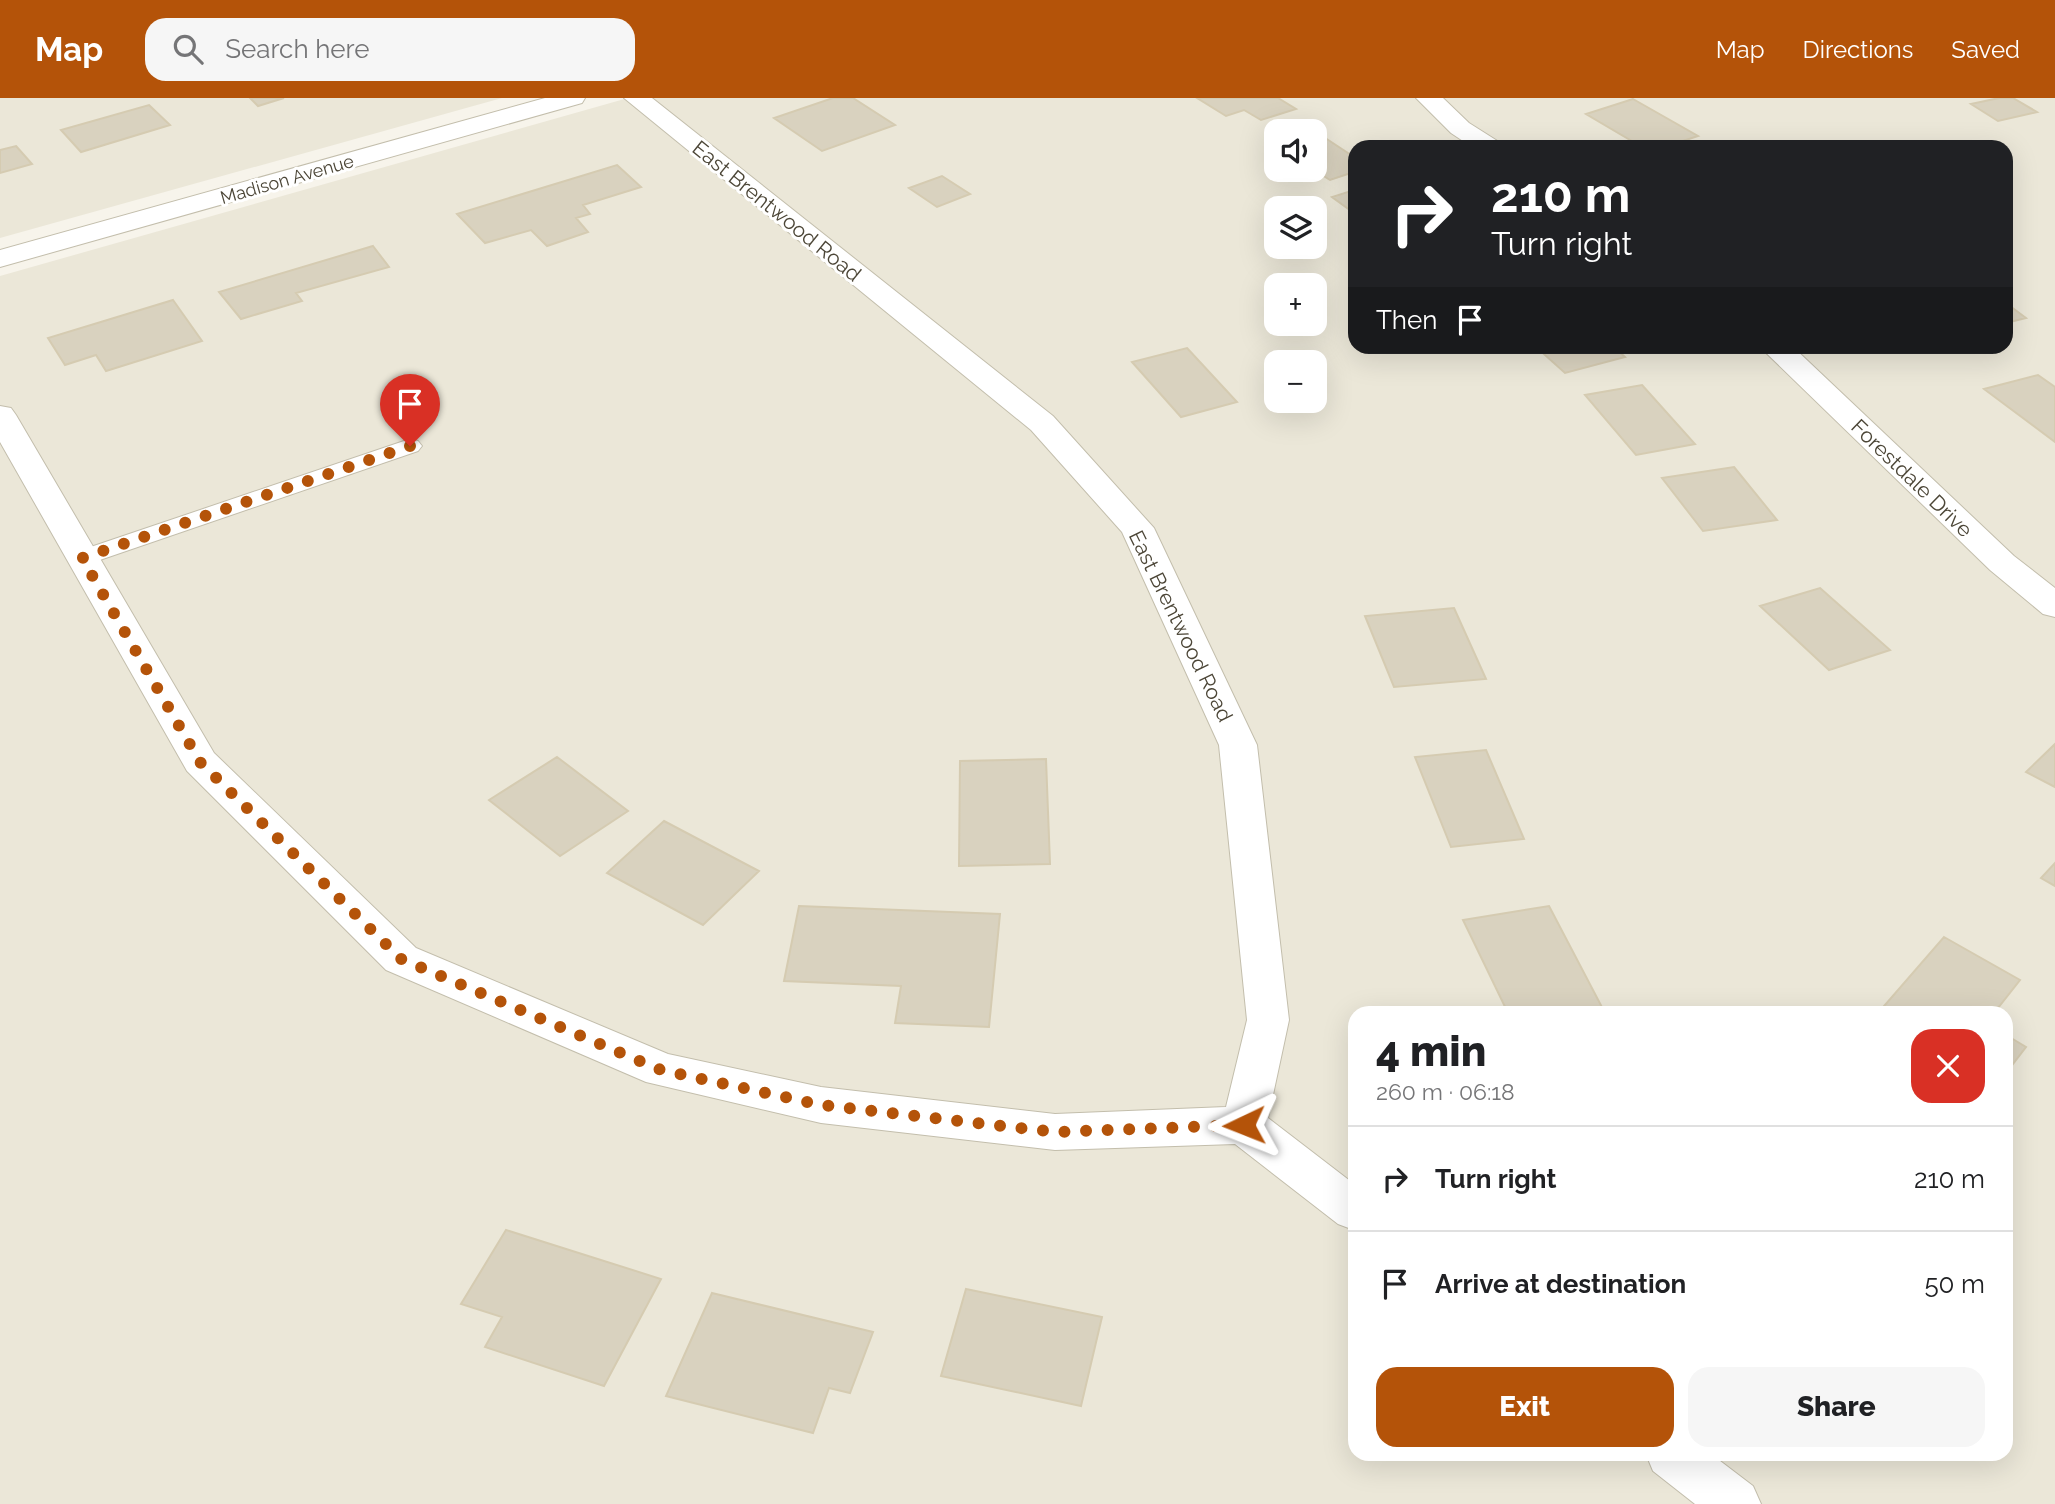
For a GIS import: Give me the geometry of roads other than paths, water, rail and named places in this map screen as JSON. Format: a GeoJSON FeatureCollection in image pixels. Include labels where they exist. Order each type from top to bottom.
{"type":"FeatureCollection","features":[{"type":"Feature","properties":{"kind":"street","name":"Madison Avenue"},"geometry":{"type":"LineString","coordinates":[[0,259],[573,98]]}},
{"type":"Feature","properties":{"kind":"street","name":"East Brentwood Road"},"geometry":{"type":"LineString","coordinates":[[636,98],[1042,424],[1137,528],[1238,745],[1268,1020],[1244,1125]]}},
{"type":"Feature","properties":{"kind":"street"},"geometry":{"type":"LineString","coordinates":[[1428,98],[1460,128],[1479,140]]}},
{"type":"Feature","properties":{"kind":"street","name":"Forestdale Drive"},"geometry":{"type":"LineString","coordinates":[[1782,354],[2002,563],[2055,606]]}},
{"type":"Feature","properties":{"kind":"street"},"geometry":{"type":"LineString","coordinates":[[0,415],[200,762],[401,959],[661,1070],[821,1105],[1055,1132],[1244,1125],[1348,1205]]}},
{"type":"Feature","properties":{"kind":"street"},"geometry":{"type":"LineString","coordinates":[[1680,1461],[1735,1504]]}},
{"type":"Feature","properties":{"kind":"lane"},"geometry":{"type":"LineString","coordinates":[[82,558],[410,446]]}}]}
